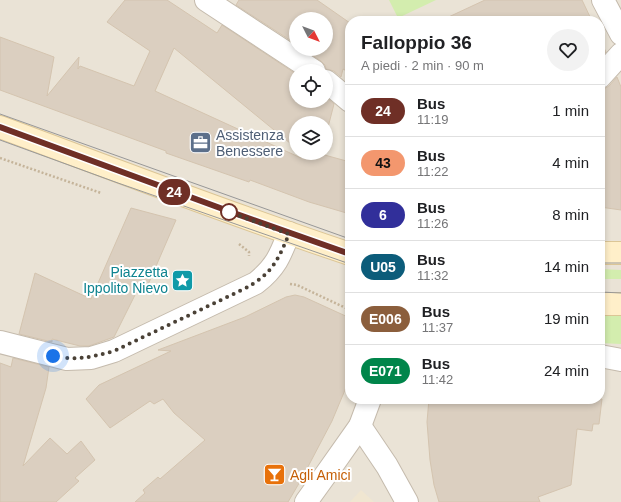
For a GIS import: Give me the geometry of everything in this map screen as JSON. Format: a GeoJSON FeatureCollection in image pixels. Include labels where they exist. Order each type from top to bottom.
{"type":"FeatureCollection","features":[{"type":"Feature","properties":{"kind":"street"},"geometry":{"type":"LineString","coordinates":[[206,0],[303,64]]}},
{"type":"Feature","properties":{"kind":"street"},"geometry":{"type":"LineString","coordinates":[[603,0],[621,34]]}},
{"type":"Feature","properties":{"kind":"street"},"geometry":{"type":"LineString","coordinates":[[605,72],[621,54]]}},
{"type":"Feature","properties":{"kind":"street"},"geometry":{"type":"LineString","coordinates":[[333,87],[345,97]]}},
{"type":"Feature","properties":{"kind":"street"},"geometry":{"type":"LineString","coordinates":[[0,127],[289,234],[345,252]]}},
{"type":"Feature","properties":{"kind":"street"},"geometry":{"type":"LineString","coordinates":[[0,342],[66,359],[90,358],[114,351],[256,283],[266,275],[279,259],[289,234]]}},
{"type":"Feature","properties":{"kind":"street"},"geometry":{"type":"LineString","coordinates":[[605,253],[621,253]]}},
{"type":"Feature","properties":{"kind":"street"},"geometry":{"type":"LineString","coordinates":[[605,304],[621,304]]}},
{"type":"Feature","properties":{"kind":"street"},"geometry":{"type":"LineString","coordinates":[[605,357],[621,360]]}},
{"type":"Feature","properties":{"kind":"street"},"geometry":{"type":"LineString","coordinates":[[306,502],[360,426],[368,404]]}},
{"type":"Feature","properties":{"kind":"street"},"geometry":{"type":"LineString","coordinates":[[360,426],[387,466],[408,502]]}},
{"type":"Feature","properties":{"kind":"path"},"geometry":{"type":"LineString","coordinates":[[0,158],[108,196]]}},
{"type":"Feature","properties":{"kind":"path"},"geometry":{"type":"LineString","coordinates":[[234,242],[241,244],[249,252],[249,257]]}},
{"type":"Feature","properties":{"kind":"path"},"geometry":{"type":"LineString","coordinates":[[286,284],[297,285],[345,308]]}},
{"type":"Feature","properties":{"kind":"shaded area"},"geometry":{"type":"Polygon","coordinates":[[[0,0],[621,0],[621,502],[0,502],[0,0]]]}},
{"type":"Feature","properties":{"kind":"shaded area"},"geometry":{"type":"Polygon","coordinates":[[[361,490],[374,502],[350,502],[361,490]]]}},
{"type":"Feature","properties":{"kind":"green space"},"geometry":{"type":"Polygon","coordinates":[[[389,0],[436,0],[402,16],[397,16],[389,0]]]}},
{"type":"Feature","properties":{"kind":"green space"},"geometry":{"type":"Polygon","coordinates":[[[605,269],[621,270],[621,279],[605,279],[605,269]]]}},
{"type":"Feature","properties":{"kind":"green space"},"geometry":{"type":"Polygon","coordinates":[[[605,302],[621,303],[621,344],[605,343],[605,302]]]}},
{"type":"Feature","properties":{"kind":"building"},"geometry":{"type":"Polygon","coordinates":[[[125,0],[167,0],[217,33],[222,25],[289,69],[289,108],[333,108],[331,116],[289,116],[289,142],[174,48],[155,91],[289,152],[289,160],[333,160],[333,157],[345,161],[345,213],[309,202],[250,180],[249,182],[166,153],[166,151],[0,90],[0,37],[54,57],[47,96],[79,57],[78,69],[80,66],[134,86],[150,51],[107,22],[125,0]]]}},
{"type":"Feature","properties":{"kind":"building"},"geometry":{"type":"Polygon","coordinates":[[[239,0],[317,0],[345,20],[345,70],[343,69],[341,77],[333,71],[333,64],[324,64],[314,56],[333,56],[333,12],[289,12],[289,39],[236,5],[239,0]]]}},
{"type":"Feature","properties":{"kind":"building"},"geometry":{"type":"Polygon","coordinates":[[[485,0],[582,0],[590,16],[451,16],[485,0]]]}},
{"type":"Feature","properties":{"kind":"building"},"geometry":{"type":"Polygon","coordinates":[[[617,77],[621,87],[621,210],[605,208],[605,88],[617,77]]]}},
{"type":"Feature","properties":{"kind":"building"},"geometry":{"type":"Polygon","coordinates":[[[131,208],[176,220],[144,294],[136,293],[114,337],[89,346],[80,346],[52,339],[52,342],[19,334],[35,273],[91,299],[131,208]]]}},
{"type":"Feature","properties":{"kind":"building"},"geometry":{"type":"Polygon","coordinates":[[[295,295],[304,297],[345,316],[345,390],[332,421],[288,502],[135,502],[145,493],[143,490],[158,477],[160,479],[205,440],[174,413],[163,399],[154,404],[150,401],[110,428],[86,399],[99,385],[171,351],[158,350],[245,317],[286,297],[295,295]]]}},
{"type":"Feature","properties":{"kind":"building"},"geometry":{"type":"Polygon","coordinates":[[[13,358],[49,367],[46,388],[23,466],[50,438],[67,454],[81,441],[95,460],[75,478],[79,481],[56,502],[0,502],[0,363],[11,367],[13,358]]]}},
{"type":"Feature","properties":{"kind":"building"},"geometry":{"type":"Polygon","coordinates":[[[429,404],[601,404],[599,424],[593,424],[592,431],[577,429],[571,485],[538,497],[540,502],[439,502],[434,485],[430,460],[427,422],[429,404]]]}},
{"type":"Feature","properties":{"kind":"tram line"},"geometry":{"type":"LineString","coordinates":[[0,114],[345,237]]}},
{"type":"Feature","properties":{"kind":"tram line"},"geometry":{"type":"LineString","coordinates":[[0,140],[345,262]]}},
{"type":"Feature","properties":{"kind":"tram line"},"geometry":{"type":"LineString","coordinates":[[605,263],[621,263]]}},
{"type":"Feature","properties":{"kind":"tram line"},"geometry":{"type":"LineString","coordinates":[[605,292],[621,293]]}},
{"type":"Feature","properties":{"kind":"bus line","name":"24"},"geometry":{"type":"LineString","coordinates":[[0,127],[289,234],[345,252]]}},
{"type":"Feature","properties":{"kind":"place","name":"Assistenza Benessere"},"geometry":{"type":"Point","coordinates":[201,143]}},
{"type":"Feature","properties":{"kind":"place","name":"Piazzetta Ippolito Nievo"},"geometry":{"type":"Point","coordinates":[183,280]}},
{"type":"Feature","properties":{"kind":"place","name":"Agli Amici"},"geometry":{"type":"Point","coordinates":[275,475]}},
{"type":"Feature","properties":{"kind":"route"},"geometry":{"type":"LineString","coordinates":[[53,356],[66,359],[90,358],[114,351],[244,289],[256,283],[266,275],[279,259],[289,234],[229,212]]}}]}
